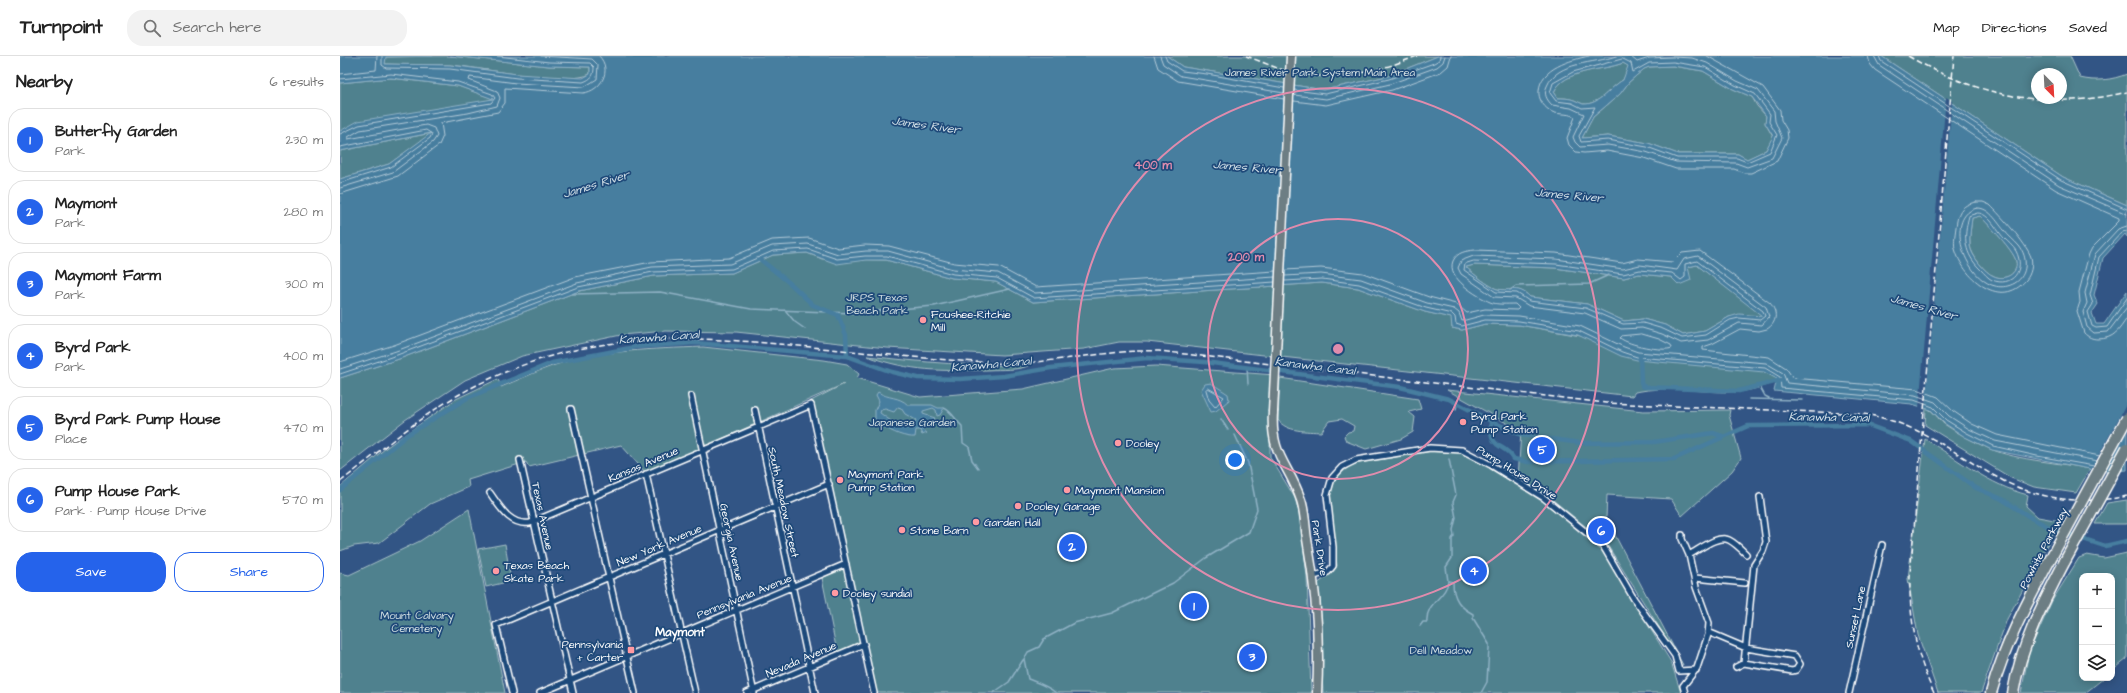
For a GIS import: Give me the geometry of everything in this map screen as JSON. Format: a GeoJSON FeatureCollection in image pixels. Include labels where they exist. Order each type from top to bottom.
{"type":"FeatureCollection","features":[{"type":"Feature","properties":{"kind":"highway","name":"Powhite Parkway"},"geometry":{"type":"LineString","coordinates":[[1991,693],[2014,629],[2127,418]]}},
{"type":"Feature","properties":{"kind":"highway"},"geometry":{"type":"LineString","coordinates":[[2008,693],[2010,674],[2020,645],[2127,448]]}},
{"type":"Feature","properties":{"kind":"highway"},"geometry":{"type":"LineString","coordinates":[[2013,693],[2020,663],[2038,612]]}},
{"type":"Feature","properties":{"kind":"main road","name":"Park Drive"},"geometry":{"type":"LineString","coordinates":[[1291,56],[1273,412],[1273,440],[1278,455],[1301,501],[1314,576],[1319,671],[1317,693]]}},
{"type":"Feature","properties":{"kind":"street","name":"Georgia Avenue"},"geometry":{"type":"LineString","coordinates":[[691,396],[754,692]]}},
{"type":"Feature","properties":{"kind":"street","name":"Kansas Avenue"},"geometry":{"type":"LineString","coordinates":[[490,493],[513,520],[525,524],[809,405],[813,407],[829,484]]}},
{"type":"Feature","properties":{"kind":"street"},"geometry":{"type":"LineString","coordinates":[[571,409],[635,693]]}},
{"type":"Feature","properties":{"kind":"street","name":"South Meadow Street"},"geometry":{"type":"LineString","coordinates":[[755,410],[815,693]]}},
{"type":"Feature","properties":{"kind":"street","name":"Pump House Drive"},"geometry":{"type":"LineString","coordinates":[[1314,576],[1328,572],[1334,562],[1327,495],[1332,478],[1342,467],[1356,460],[1430,448],[1462,450],[1492,465],[1544,498],[1603,546],[1634,599],[1675,656],[1679,671],[1696,670]]}},
{"type":"Feature","properties":{"kind":"street","name":"Texas Avenue"},"geometry":{"type":"LineString","coordinates":[[520,460],[573,693]]}},
{"type":"Feature","properties":{"kind":"street"},"geometry":{"type":"LineString","coordinates":[[646,474],[695,693]]}},
{"type":"Feature","properties":{"kind":"street","name":"New York Avenue"},"geometry":{"type":"LineString","coordinates":[[512,693],[496,625],[829,484]]}},
{"type":"Feature","properties":{"kind":"street"},"geometry":{"type":"LineString","coordinates":[[829,484],[874,693]]}},
{"type":"Feature","properties":{"kind":"street"},"geometry":{"type":"LineString","coordinates":[[1744,663],[1754,565],[1765,546],[1766,536],[1760,497]]}},
{"type":"Feature","properties":{"kind":"street"},"geometry":{"type":"LineString","coordinates":[[1682,535],[1699,594],[1708,617],[1708,632],[1696,670],[1683,686],[1685,693]]}},
{"type":"Feature","properties":{"kind":"street"},"geometry":{"type":"LineString","coordinates":[[1689,555],[1717,540],[1724,538],[1730,540],[1746,554]]}},
{"type":"Feature","properties":{"kind":"street","name":"Sunset Lane"},"geometry":{"type":"LineString","coordinates":[[1849,693],[1882,545]]}},
{"type":"Feature","properties":{"kind":"street","name":"Pennsylvania Avenue"},"geometry":{"type":"LineString","coordinates":[[540,693],[846,564]]}},
{"type":"Feature","properties":{"kind":"street"},"geometry":{"type":"LineString","coordinates":[[1695,578],[1745,583]]}},
{"type":"Feature","properties":{"kind":"street"},"geometry":{"type":"LineString","coordinates":[[1708,632],[1746,648],[1795,656],[1800,664],[1796,670],[1792,671],[1744,663],[1736,667]]}},
{"type":"Feature","properties":{"kind":"street","name":"Nevada Avenue"},"geometry":{"type":"LineString","coordinates":[[747,693],[754,692],[864,644]]}},
{"type":"Feature","properties":{"kind":"green space"},"geometry":{"type":"Polygon","coordinates":[[[450,56],[549,66],[590,67],[590,74],[579,77],[563,78],[523,75],[463,66],[385,64],[385,57],[450,56]]]}},
{"type":"Feature","properties":{"kind":"green space","name":"James River Park System Main Area"},"geometry":{"type":"Polygon","coordinates":[[[1167,56],[1438,56],[1388,76],[1324,90],[1183,67],[1167,56]]]}},
{"type":"Feature","properties":{"kind":"green space"},"geometry":{"type":"Polygon","coordinates":[[[1881,56],[2070,56],[2080,78],[2104,80],[2127,74],[2127,205],[2063,177],[1881,56]]]}},
{"type":"Feature","properties":{"kind":"green space"},"geometry":{"type":"Polygon","coordinates":[[[1623,63],[1629,66],[1623,80],[1595,102],[1583,104],[1575,100],[1558,98],[1554,92],[1559,84],[1575,75],[1623,63]]]}},
{"type":"Feature","properties":{"kind":"green space"},"geometry":{"type":"Polygon","coordinates":[[[1673,66],[1703,71],[1733,89],[1752,97],[1757,106],[1766,116],[1765,123],[1773,137],[1766,150],[1747,159],[1738,154],[1678,154],[1648,143],[1608,136],[1582,138],[1593,117],[1620,94],[1629,82],[1644,69],[1649,67],[1673,66]]]}},
{"type":"Feature","properties":{"kind":"green space"},"geometry":{"type":"Polygon","coordinates":[[[390,78],[458,86],[494,99],[340,131],[340,83],[390,78]]]}},
{"type":"Feature","properties":{"kind":"green space"},"geometry":{"type":"Polygon","coordinates":[[[432,133],[389,164],[340,179],[340,151],[432,133]]]}},
{"type":"Feature","properties":{"kind":"green space"},"geometry":{"type":"Polygon","coordinates":[[[1980,216],[2011,251],[2016,261],[2015,270],[2006,277],[2002,278],[1990,274],[1983,268],[1973,254],[1970,242],[1972,218],[1980,216]]]}},
{"type":"Feature","properties":{"kind":"green space","name":"JRPS Texas Beach Park"},"geometry":{"type":"Polygon","coordinates":[[[807,253],[822,259],[886,260],[952,278],[996,282],[1033,302],[1322,283],[1358,288],[1425,312],[1452,318],[1452,328],[1462,330],[1485,324],[1519,325],[1755,367],[1786,379],[1761,387],[1736,392],[1660,389],[1635,392],[1632,396],[1147,342],[1119,342],[1084,349],[1002,355],[887,348],[736,332],[666,331],[621,335],[522,356],[465,380],[405,420],[340,471],[340,378],[399,359],[579,291],[654,276],[732,273],[773,255],[807,253]]]}},
{"type":"Feature","properties":{"kind":"green space"},"geometry":{"type":"Polygon","coordinates":[[[1474,265],[1555,268],[1624,278],[1639,274],[1671,277],[1688,273],[1688,267],[1697,265],[1763,316],[1729,317],[1705,331],[1683,335],[1665,325],[1643,319],[1624,321],[1587,304],[1530,297],[1526,293],[1518,290],[1497,289],[1481,280],[1466,267],[1474,265]]]}},
{"type":"Feature","properties":{"kind":"green space","name":"Japanese Garden"},"geometry":{"type":"Polygon","coordinates":[[[703,347],[824,360],[847,364],[859,374],[857,378],[920,397],[1023,389],[1114,368],[1156,366],[1275,375],[1270,420],[1270,457],[1295,498],[1300,517],[1307,577],[1311,693],[876,693],[807,403],[844,384],[646,473],[621,445],[529,467],[526,462],[468,480],[469,487],[430,504],[379,543],[354,546],[340,551],[340,487],[387,447],[456,399],[498,379],[501,387],[552,366],[608,353],[703,347]]]}},
{"type":"Feature","properties":{"kind":"green space"},"geometry":{"type":"Polygon","coordinates":[[[867,356],[948,364],[1030,365],[1009,369],[941,370],[913,368],[867,356]]]}},
{"type":"Feature","properties":{"kind":"green space"},"geometry":{"type":"Polygon","coordinates":[[[1280,378],[1418,399],[1421,409],[1409,412],[1415,417],[1413,432],[1401,439],[1366,449],[1346,441],[1344,436],[1348,432],[1353,431],[1354,426],[1342,419],[1329,421],[1321,432],[1291,429],[1282,424],[1278,420],[1280,378]]]}},
{"type":"Feature","properties":{"kind":"green space"},"geometry":{"type":"Polygon","coordinates":[[[1447,390],[1643,411],[1730,410],[1729,415],[1741,458],[1732,471],[1682,516],[1671,499],[1607,495],[1606,518],[1683,665],[1606,543],[1548,496],[1518,479],[1521,431],[1447,390]]]}},
{"type":"Feature","properties":{"kind":"green space"},"geometry":{"type":"Polygon","coordinates":[[[1926,408],[1950,428],[1990,449],[2026,459],[2090,469],[2076,493],[2034,487],[2011,478],[1925,425],[1926,408]]]}},
{"type":"Feature","properties":{"kind":"green space"},"geometry":{"type":"Polygon","coordinates":[[[1925,439],[1987,478],[2014,491],[2028,495],[2026,506],[2038,517],[2060,521],[2007,619],[1981,693],[1938,693],[1918,635],[1908,579],[1925,439]]]}},
{"type":"Feature","properties":{"kind":"green space","name":"Dell Meadow"},"geometry":{"type":"Polygon","coordinates":[[[1432,451],[1458,452],[1475,459],[1543,501],[1602,551],[1671,662],[1681,693],[1323,693],[1317,584],[1332,573],[1337,566],[1330,504],[1331,487],[1338,476],[1350,466],[1359,463],[1432,451]]]}},
{"type":"Feature","properties":{"kind":"green space"},"geometry":{"type":"Polygon","coordinates":[[[2127,500],[2127,524],[2095,524],[2107,503],[2127,500]]]}},
{"type":"Feature","properties":{"kind":"green space","name":"Mount Calvary Cemetery"},"geometry":{"type":"Polygon","coordinates":[[[469,509],[505,693],[340,693],[340,573],[349,575],[420,541],[469,509]]]}},
{"type":"Feature","properties":{"kind":"green space"},"geometry":{"type":"Polygon","coordinates":[[[505,544],[511,581],[486,587],[478,549],[505,544]]]}},
{"type":"Feature","properties":{"kind":"green space"},"geometry":{"type":"Polygon","coordinates":[[[2127,553],[2127,659],[2115,669],[2115,573],[2079,573],[2079,681],[2100,681],[2085,693],[2021,693],[2029,652],[2052,601],[2079,558],[2087,555],[2104,558],[2127,553]]]}},
{"type":"Feature","properties":{"kind":"green space"},"geometry":{"type":"Polygon","coordinates":[[[841,569],[845,571],[860,640],[858,643],[837,652],[822,578],[841,569]]]}},
{"type":"Feature","properties":{"kind":"water","name":"James River"},"geometry":{"type":"Polygon","coordinates":[[[340,56],[433,56],[386,57],[385,64],[450,65],[517,74],[583,78],[590,74],[590,67],[549,66],[450,56],[1167,56],[1183,67],[1324,90],[1388,76],[1438,56],[1881,56],[2063,177],[2127,205],[2127,237],[2125,234],[2103,258],[2094,295],[2098,304],[2092,313],[2096,324],[2104,324],[2127,291],[2127,470],[2105,472],[1992,450],[1965,437],[1944,423],[1931,410],[1912,404],[1774,391],[1777,379],[1764,372],[1637,360],[1621,356],[1578,335],[1519,325],[1485,324],[1462,330],[1452,328],[1451,318],[1425,312],[1358,288],[1322,283],[1033,302],[996,282],[952,278],[886,260],[866,260],[837,264],[807,253],[773,255],[732,273],[654,276],[579,291],[399,359],[340,378],[340,179],[389,164],[431,133],[340,151],[340,131],[358,121],[493,99],[458,86],[391,78],[340,83],[340,56]],[[1623,63],[1575,75],[1559,84],[1554,92],[1558,98],[1575,100],[1583,104],[1595,102],[1623,80],[1628,66],[1623,63]],[[1673,66],[1649,67],[1644,69],[1629,82],[1620,94],[1593,117],[1582,138],[1608,136],[1648,143],[1678,154],[1738,154],[1747,159],[1766,150],[1773,136],[1765,123],[1766,116],[1752,97],[1733,89],[1703,71],[1673,66]],[[1980,216],[1972,218],[1970,246],[1976,259],[1983,268],[1994,276],[2002,278],[2013,273],[2016,266],[2016,261],[2011,251],[1980,216]],[[1474,265],[1466,267],[1481,280],[1497,289],[1518,290],[1526,293],[1530,297],[1587,304],[1624,321],[1643,319],[1665,325],[1683,335],[1705,331],[1729,317],[1739,314],[1762,316],[1697,265],[1688,267],[1691,280],[1679,285],[1671,277],[1639,274],[1624,278],[1555,268],[1474,265]]]}},
{"type":"Feature","properties":{"kind":"water"},"geometry":{"type":"Polygon","coordinates":[[[1211,383],[1228,394],[1229,400],[1216,411],[1211,412],[1201,390],[1205,384],[1211,383]]]}},
{"type":"Feature","properties":{"kind":"water"},"geometry":{"type":"Polygon","coordinates":[[[878,392],[901,400],[908,405],[932,405],[938,408],[944,408],[940,415],[937,416],[936,410],[933,408],[923,411],[923,414],[935,418],[932,422],[921,424],[921,429],[927,433],[922,435],[920,430],[916,430],[915,437],[908,437],[894,432],[884,426],[879,428],[875,424],[875,410],[879,401],[876,395],[878,392]],[[898,407],[894,412],[885,409],[881,410],[880,413],[891,421],[892,425],[912,428],[916,420],[905,414],[901,408],[898,407]]]}},
{"type":"Feature","properties":{"kind":"pier"},"geometry":{"type":"Polygon","coordinates":[[[1946,97],[1952,101],[1925,410],[1919,408],[1946,97]]]}},
{"type":"Feature","properties":{"kind":"pier"},"geometry":{"type":"Polygon","coordinates":[[[2127,403],[2127,432],[2104,474],[2090,471],[2127,403]]]}},
{"type":"Feature","properties":{"kind":"waterway"},"geometry":{"type":"LineString","coordinates":[[761,260],[792,285],[813,305],[838,315],[846,335],[847,356]]}},
{"type":"Feature","properties":{"kind":"waterway"},"geometry":{"type":"LineString","coordinates":[[1510,290],[1516,286],[1589,284],[1609,275]]}},
{"type":"Feature","properties":{"kind":"waterway"},"geometry":{"type":"LineString","coordinates":[[572,294],[660,292],[751,309],[853,313],[934,306],[1010,289]]}},
{"type":"Feature","properties":{"kind":"waterway"},"geometry":{"type":"LineString","coordinates":[[785,310],[795,322],[805,329]]}},
{"type":"Feature","properties":{"kind":"waterway","name":"Kanawha Canal"},"geometry":{"type":"LineString","coordinates":[[340,490],[407,435],[467,398],[552,363],[635,347],[696,343],[847,356],[892,372],[918,378],[960,379],[1004,376],[1051,368],[1147,358],[1204,362],[1400,387],[1449,399],[1491,421],[1492,438],[1495,442],[1506,450],[1514,459],[1528,462],[1674,459],[1748,426],[1868,425],[1911,441],[1976,488],[2002,499],[2033,519],[2053,529],[2105,546],[2127,541]]}},
{"type":"Feature","properties":{"kind":"waterway"},"geometry":{"type":"LineString","coordinates":[[1640,355],[1641,382],[1642,386],[1646,387],[1739,391],[1782,380]]}},
{"type":"Feature","properties":{"kind":"waterway"},"geometry":{"type":"LineString","coordinates":[[1247,367],[1248,384]]}},
{"type":"Feature","properties":{"kind":"waterway"},"geometry":{"type":"LineString","coordinates":[[1760,387],[1765,396],[1769,398]]}},
{"type":"Feature","properties":{"kind":"waterway"},"geometry":{"type":"LineString","coordinates":[[1749,399],[1802,400]]}},
{"type":"Feature","properties":{"kind":"waterway","name":"Kanawha Canal"},"geometry":{"type":"LineString","coordinates":[[1456,410],[1457,403]]}},
{"type":"Feature","properties":{"kind":"waterway"},"geometry":{"type":"LineString","coordinates":[[944,408],[949,411],[962,426],[963,443],[969,447],[972,460],[978,468]]}},
{"type":"Feature","properties":{"kind":"waterway"},"geometry":{"type":"LineString","coordinates":[[1221,419],[1228,430]]}},
{"type":"Feature","properties":{"kind":"waterway"},"geometry":{"type":"LineString","coordinates":[[1491,421],[1521,435],[1581,443],[1654,442],[1713,433],[1722,436]]}},
{"type":"Feature","properties":{"kind":"waterway"},"geometry":{"type":"LineString","coordinates":[[1056,693],[1028,679],[1024,659],[1028,652],[1039,647],[1044,639],[1074,623],[1112,613],[1173,583],[1206,558],[1249,532],[1257,509],[1248,463],[1235,435]]}},
{"type":"Feature","properties":{"kind":"waterway"},"geometry":{"type":"LineString","coordinates":[[1449,459],[1456,495],[1453,502],[1456,518],[1453,530],[1454,536],[1452,539],[1452,558],[1446,567],[1448,581],[1453,582],[1454,593],[1458,602],[1473,614],[1473,618],[1489,644],[1487,682],[1481,693]]}},
{"type":"Feature","properties":{"kind":"waterway"},"geometry":{"type":"LineString","coordinates":[[1420,626],[1423,622],[1427,622],[1429,610],[1447,587],[1448,581]]}},
{"type":"Feature","properties":{"kind":"waterway"},"geometry":{"type":"LineString","coordinates":[[993,693],[1009,682],[1023,660]]}},
{"type":"Feature","properties":{"kind":"railway"},"geometry":{"type":"LineString","coordinates":[[1246,56],[1280,69],[1315,76],[1332,76],[1367,72],[1417,56]]}},
{"type":"Feature","properties":{"kind":"railway"},"geometry":{"type":"LineString","coordinates":[[1908,56],[1934,70],[1960,81],[1987,90],[2014,96],[2041,100],[2069,100],[2098,98],[2127,92]]}},
{"type":"Feature","properties":{"kind":"railway"},"geometry":{"type":"LineString","coordinates":[[1934,693],[1918,651],[1912,621],[1910,576],[1954,56]]}},
{"type":"Feature","properties":{"kind":"railway"},"geometry":{"type":"LineString","coordinates":[[340,482],[421,419],[455,397],[473,387],[519,367],[565,352],[609,344],[654,340],[699,339],[745,341],[992,363],[1034,362],[1117,352],[1159,351],[1606,403],[1863,414],[1884,418],[1920,432],[2002,480],[2032,492],[2063,499],[2079,500],[2111,499],[2127,496]]}},
{"type":"Feature","properties":{"kind":"place","name":"Foushee-Ritchie Mill"},"geometry":{"type":"Point","coordinates":[923,320]}},
{"type":"Feature","properties":{"kind":"place","name":"Byrd Park Pump Station"},"geometry":{"type":"Point","coordinates":[1463,422]}},
{"type":"Feature","properties":{"kind":"place","name":"Dooley"},"geometry":{"type":"Point","coordinates":[1118,443]}},
{"type":"Feature","properties":{"kind":"place","name":"Byrd Park Pump House"},"geometry":{"type":"Point","coordinates":[1542,450]}},
{"type":"Feature","properties":{"kind":"place","name":"Maymont Park Pump Station"},"geometry":{"type":"Point","coordinates":[840,480]}},
{"type":"Feature","properties":{"kind":"place","name":"Maymont Mansion"},"geometry":{"type":"Point","coordinates":[1067,490]}},
{"type":"Feature","properties":{"kind":"place","name":"Dooley Garage"},"geometry":{"type":"Point","coordinates":[1018,506]}},
{"type":"Feature","properties":{"kind":"place","name":"Garden Hall"},"geometry":{"type":"Point","coordinates":[976,522]}},
{"type":"Feature","properties":{"kind":"place","name":"Stone Barn"},"geometry":{"type":"Point","coordinates":[902,530]}},
{"type":"Feature","properties":{"kind":"place","name":"Pump House Park"},"geometry":{"type":"Point","coordinates":[1601,531]}},
{"type":"Feature","properties":{"kind":"place","name":"Maymont"},"geometry":{"type":"Point","coordinates":[1072,547]}},
{"type":"Feature","properties":{"kind":"place","name":"Texas Beach Skate Park"},"geometry":{"type":"Point","coordinates":[496,571]}},
{"type":"Feature","properties":{"kind":"place","name":"Byrd Park"},"geometry":{"type":"Point","coordinates":[1474,571]}},
{"type":"Feature","properties":{"kind":"place","name":"Dooley sundial"},"geometry":{"type":"Point","coordinates":[835,593]}},
{"type":"Feature","properties":{"kind":"place","name":"Butterfly Garden"},"geometry":{"type":"Point","coordinates":[1194,606]}},
{"type":"Feature","properties":{"kind":"place","name":"Pennsylvania + Carter"},"geometry":{"type":"Point","coordinates":[631,650]}},
{"type":"Feature","properties":{"kind":"place","name":"Maymont Farm"},"geometry":{"type":"Point","coordinates":[1252,657]}},
{"type":"Feature","properties":{"kind":"district","name":"Maymont"},"geometry":{"type":"Point","coordinates":[680,632]}}]}
